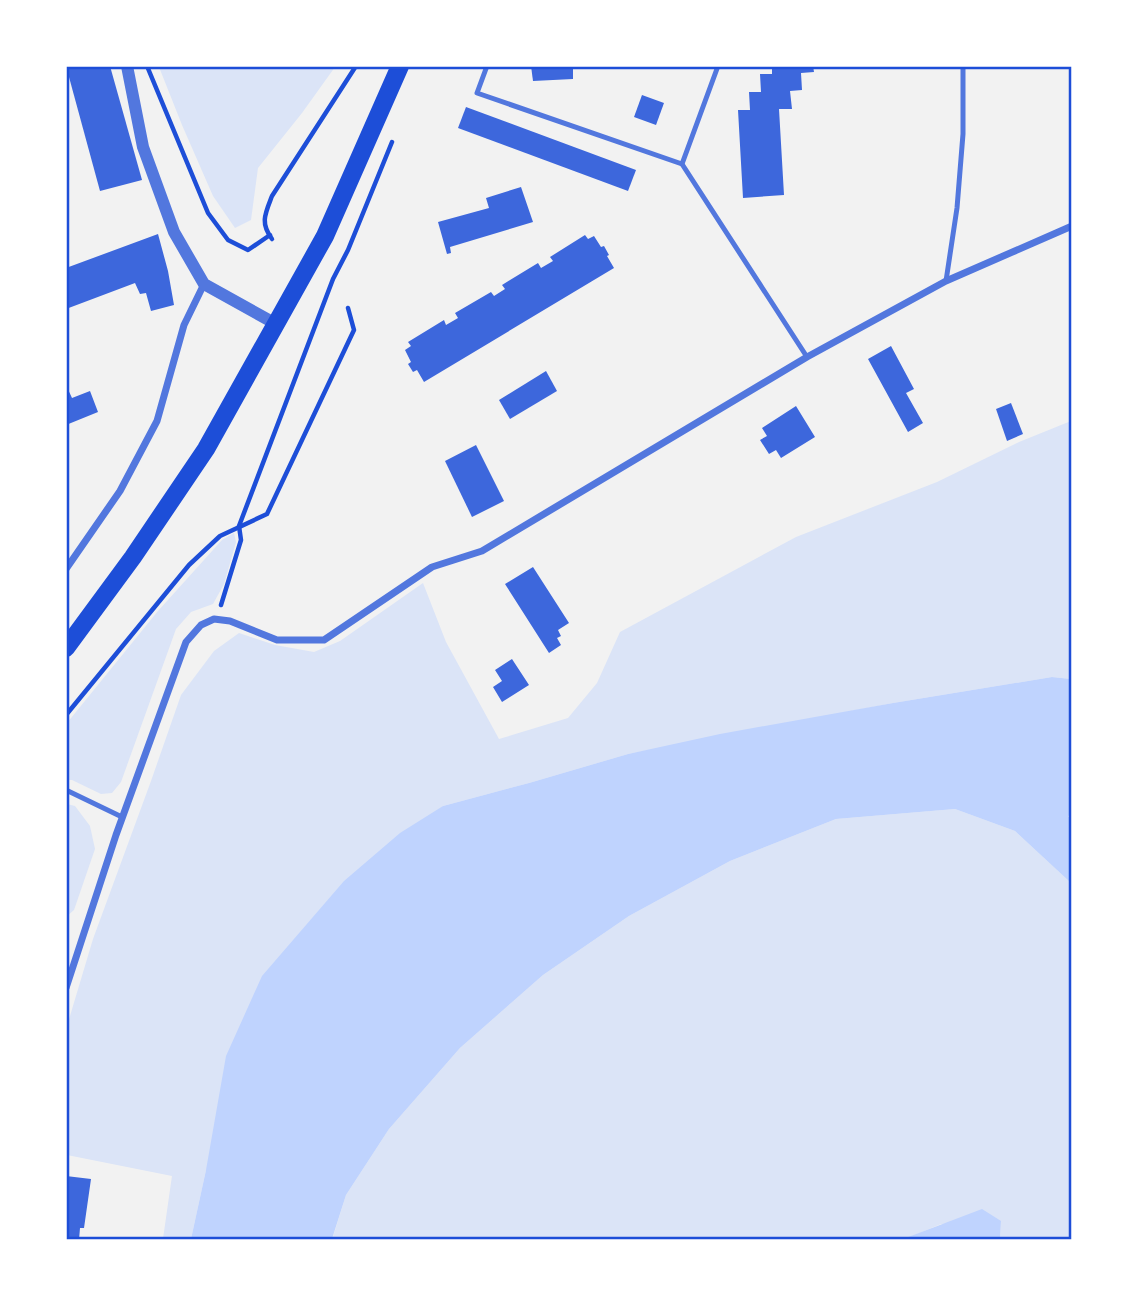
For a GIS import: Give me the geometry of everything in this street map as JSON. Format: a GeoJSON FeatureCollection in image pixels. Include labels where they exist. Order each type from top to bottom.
{"type":"FeatureCollection","features":[{"type":"Feature","properties":{"kind":"main road"},"geometry":{"type":"LineString","coordinates":[[66,648],[133,557],[206,449],[325,236],[400,66]]}},
{"type":"Feature","properties":{"kind":"street"},"geometry":{"type":"LineString","coordinates":[[127,66],[143,147],[174,232],[204,284],[276,324]]}},
{"type":"Feature","properties":{"kind":"street"},"geometry":{"type":"LineString","coordinates":[[66,989],[68,974],[122,817],[186,642],[201,625],[214,619],[230,621],[276,640],[324,640],[432,566],[482,551],[807,357],[946,281],[1072,226]]}},
{"type":"Feature","properties":{"kind":"street"},"geometry":{"type":"LineString","coordinates":[[66,569],[120,491],[157,421],[184,325],[204,284]]}},
{"type":"Feature","properties":{"kind":"lane"},"geometry":{"type":"LineString","coordinates":[[487,66],[477,93],[682,164],[807,357]]}},
{"type":"Feature","properties":{"kind":"lane"},"geometry":{"type":"LineString","coordinates":[[682,164],[718,66]]}},
{"type":"Feature","properties":{"kind":"lane"},"geometry":{"type":"LineString","coordinates":[[946,281],[957,208],[963,134],[963,66]]}},
{"type":"Feature","properties":{"kind":"lane"},"geometry":{"type":"LineString","coordinates":[[66,790],[122,817]]}},
{"type":"Feature","properties":{"kind":"path"},"geometry":{"type":"LineString","coordinates":[[147,66],[208,213],[228,240],[248,250],[271,237],[266,231],[265,215],[272,197],[356,66]]}},
{"type":"Feature","properties":{"kind":"path"},"geometry":{"type":"LineString","coordinates":[[214,619],[241,540],[239,526],[333,279],[348,250],[393,140]]}},
{"type":"Feature","properties":{"kind":"path"},"geometry":{"type":"LineString","coordinates":[[66,715],[189,565],[220,536],[267,514],[354,330],[348,308]]}},
{"type":"Feature","properties":{"kind":"shaded area"},"geometry":{"type":"Polygon","coordinates":[[[159,67],[335,67],[258,168],[251,220],[235,228],[213,196],[159,67]]]}},
{"type":"Feature","properties":{"kind":"shaded area"},"geometry":{"type":"Polygon","coordinates":[[[1071,421],[1071,679],[1052,677],[893,703],[628,754],[443,806],[206,1170],[191,1239],[163,1239],[172,1176],[67,1155],[67,1026],[93,939],[181,695],[214,651],[239,633],[275,645],[314,652],[340,641],[423,583],[446,642],[499,739],[568,718],[597,683],[620,632],[796,537],[937,482],[1019,442],[1071,421]]]}},
{"type":"Feature","properties":{"kind":"shaded area"},"geometry":{"type":"Polygon","coordinates":[[[234,533],[236,542],[224,584],[213,604],[191,612],[176,629],[121,782],[112,793],[101,794],[67,780],[67,723],[158,611],[222,540],[234,533]]]}},
{"type":"Feature","properties":{"kind":"shaded area"},"geometry":{"type":"Polygon","coordinates":[[[67,804],[75,806],[90,826],[95,849],[74,910],[67,916],[67,804]]]}},
{"type":"Feature","properties":{"kind":"shaded area"},"geometry":{"type":"Polygon","coordinates":[[[955,809],[1015,831],[1071,883],[1071,1239],[1000,1239],[1001,1221],[941,1224],[903,1240],[332,1240],[346,1195],[389,1129],[460,1048],[543,975],[629,916],[730,861],[836,819],[955,809]]]}},
{"type":"Feature","properties":{"kind":"water"},"geometry":{"type":"Polygon","coordinates":[[[1052,677],[1071,679],[1072,815],[1068,816],[1071,819],[1071,883],[1015,831],[955,809],[836,819],[730,861],[629,916],[543,975],[460,1048],[389,1129],[346,1195],[332,1239],[191,1239],[226,1056],[262,976],[344,881],[400,833],[443,806],[628,754],[720,734],[1052,677]]]}},
{"type":"Feature","properties":{"kind":"water"},"geometry":{"type":"Polygon","coordinates":[[[982,1209],[1001,1221],[1000,1239],[903,1239],[982,1209]]]}},
{"type":"Feature","properties":{"kind":"building"},"geometry":{"type":"Polygon","coordinates":[[[66,66],[110,66],[142,180],[100,191],[66,66]]]}},
{"type":"Feature","properties":{"kind":"building"},"geometry":{"type":"Polygon","coordinates":[[[531,66],[573,66],[573,79],[533,81],[531,66]]]}},
{"type":"Feature","properties":{"kind":"building"},"geometry":{"type":"Polygon","coordinates":[[[772,66],[813,66],[814,72],[801,73],[802,90],[790,91],[792,109],[779,109],[784,195],[743,198],[738,110],[750,110],[749,92],[761,92],[760,74],[772,74],[772,66]]]}},
{"type":"Feature","properties":{"kind":"building"},"geometry":{"type":"Polygon","coordinates":[[[642,95],[664,103],[656,125],[634,117],[642,95]]]}},
{"type":"Feature","properties":{"kind":"building"},"geometry":{"type":"Polygon","coordinates":[[[466,107],[636,170],[628,191],[458,128],[466,107]]]}},
{"type":"Feature","properties":{"kind":"building"},"geometry":{"type":"Polygon","coordinates":[[[521,187],[533,222],[450,247],[451,253],[447,254],[438,222],[489,208],[486,198],[521,187]]]}},
{"type":"Feature","properties":{"kind":"building"},"geometry":{"type":"Polygon","coordinates":[[[158,234],[174,305],[151,311],[146,293],[140,294],[135,283],[66,309],[66,268],[158,234]]]}},
{"type":"Feature","properties":{"kind":"building"},"geometry":{"type":"Polygon","coordinates":[[[585,235],[588,239],[594,236],[601,247],[604,246],[614,268],[424,382],[417,370],[413,372],[405,350],[411,346],[408,342],[444,320],[446,325],[458,318],[455,313],[491,292],[494,296],[505,289],[502,285],[538,263],[541,268],[553,261],[550,257],[585,235]]]}},
{"type":"Feature","properties":{"kind":"building"},"geometry":{"type":"Polygon","coordinates":[[[891,346],[914,389],[906,393],[923,423],[908,432],[868,359],[891,346]]]}},
{"type":"Feature","properties":{"kind":"building"},"geometry":{"type":"Polygon","coordinates":[[[546,371],[557,391],[510,419],[499,400],[546,371]]]}},
{"type":"Feature","properties":{"kind":"building"},"geometry":{"type":"Polygon","coordinates":[[[66,385],[72,398],[90,391],[98,412],[66,425],[66,385]]]}},
{"type":"Feature","properties":{"kind":"building"},"geometry":{"type":"Polygon","coordinates":[[[1011,403],[1023,434],[1007,441],[996,409],[1011,403]]]}},
{"type":"Feature","properties":{"kind":"building"},"geometry":{"type":"Polygon","coordinates":[[[796,406],[815,437],[781,458],[776,450],[769,454],[760,440],[767,436],[762,428],[796,406]]]}},
{"type":"Feature","properties":{"kind":"building"},"geometry":{"type":"Polygon","coordinates":[[[476,445],[504,501],[472,517],[445,461],[476,445]]]}},
{"type":"Feature","properties":{"kind":"building"},"geometry":{"type":"Polygon","coordinates":[[[533,567],[569,623],[558,630],[561,636],[557,638],[561,645],[549,653],[505,584],[533,567]]]}},
{"type":"Feature","properties":{"kind":"building"},"geometry":{"type":"Polygon","coordinates":[[[512,659],[529,685],[502,702],[493,687],[502,681],[495,670],[512,659]]]}},
{"type":"Feature","properties":{"kind":"building"},"geometry":{"type":"Polygon","coordinates":[[[66,1176],[91,1179],[84,1228],[80,1228],[79,1240],[66,1240],[66,1176]]]}}]}
